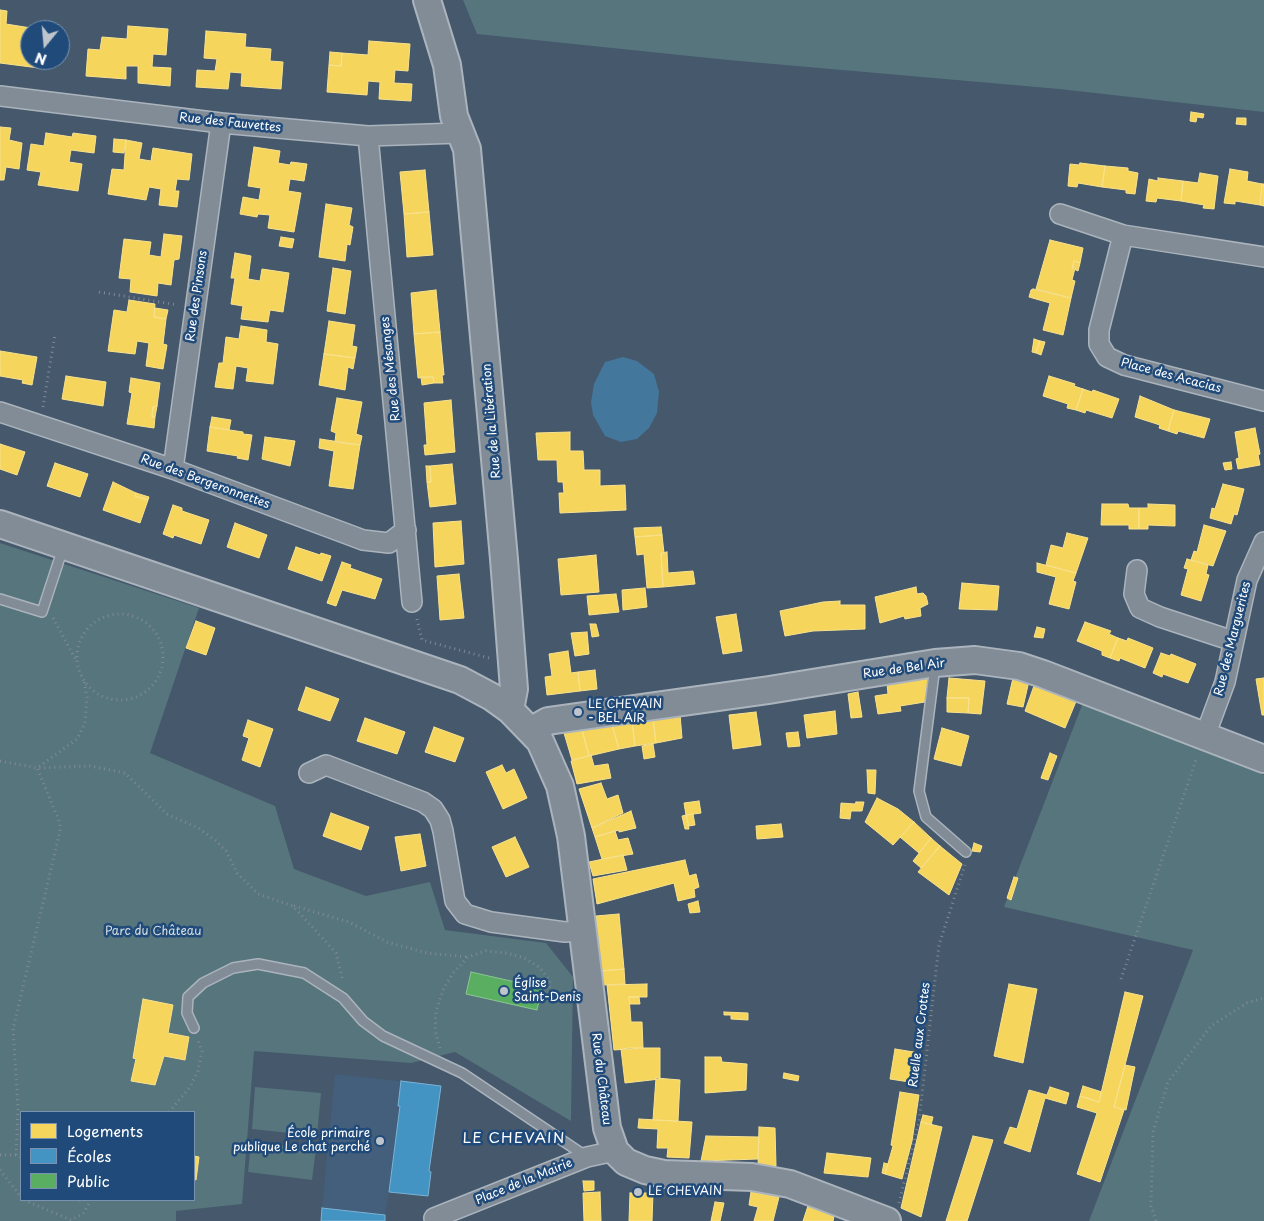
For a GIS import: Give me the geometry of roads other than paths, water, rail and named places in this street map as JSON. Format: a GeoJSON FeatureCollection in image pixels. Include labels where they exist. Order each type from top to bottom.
{"type":"FeatureCollection","features":[{"type":"Feature","properties":{"kind":"street","name":"Rue de la Libération"},"geometry":{"type":"LineString","coordinates":[[427,0],[447,65],[454,116],[467,149],[514,689],[510,710]]}},
{"type":"Feature","properties":{"kind":"street","name":"Rue des Fauvettes"},"geometry":{"type":"LineString","coordinates":[[0,96],[221,123],[368,136],[460,132]]}},
{"type":"Feature","properties":{"kind":"street","name":"Rue des Pinsons"},"geometry":{"type":"LineString","coordinates":[[173,470],[221,123]]}},
{"type":"Feature","properties":{"kind":"street","name":"Rue des Mésanges"},"geometry":{"type":"LineString","coordinates":[[368,136],[412,602]]}},
{"type":"Feature","properties":{"kind":"street"},"geometry":{"type":"LineString","coordinates":[[1060,214],[1123,235],[1264,257]]}},
{"type":"Feature","properties":{"kind":"street","name":"Place des Acacias"},"geometry":{"type":"LineString","coordinates":[[1123,235],[1099,330],[1098,344],[1107,357],[1124,365],[1264,401]]}},
{"type":"Feature","properties":{"kind":"street","name":"Rue des Bergeronnettes"},"geometry":{"type":"LineString","coordinates":[[0,412],[173,470],[363,540],[390,543],[406,530]]}},
{"type":"Feature","properties":{"kind":"street","name":"Rue du Château"},"geometry":{"type":"LineString","coordinates":[[0,524],[460,680],[492,697],[532,730],[548,757],[560,786],[571,836],[607,1128],[615,1151]]}},
{"type":"Feature","properties":{"kind":"street","name":"Rue des Marguerites"},"geometry":{"type":"LineString","coordinates":[[1205,736],[1225,682],[1247,580],[1264,542]]}},
{"type":"Feature","properties":{"kind":"street"},"geometry":{"type":"LineString","coordinates":[[1138,570],[1134,594],[1140,608],[1160,617],[1233,641]]}},
{"type":"Feature","properties":{"kind":"street","name":"Rue de Bel Air"},"geometry":{"type":"LineString","coordinates":[[532,730],[548,721],[768,690],[936,663],[975,660],[1019,666],[1264,759]]}},
{"type":"Feature","properties":{"kind":"street"},"geometry":{"type":"LineString","coordinates":[[309,774],[326,765],[423,802],[433,809],[440,820],[443,831],[455,901],[465,914],[491,922],[564,932],[582,931]]}},
{"type":"Feature","properties":{"kind":"street"},"geometry":{"type":"LineString","coordinates":[[615,1151],[626,1162],[645,1170],[664,1174],[752,1177],[790,1184],[892,1216]]}},
{"type":"Feature","properties":{"kind":"street","name":"Place de la Mairie"},"geometry":{"type":"LineString","coordinates":[[434,1218],[587,1157],[615,1151]]}},
{"type":"Feature","properties":{"kind":"lane"},"geometry":{"type":"LineString","coordinates":[[0,599],[42,612],[64,546]]}},
{"type":"Feature","properties":{"kind":"lane"},"geometry":{"type":"LineString","coordinates":[[936,663],[919,790],[926,817],[966,852]]}},
{"type":"Feature","properties":{"kind":"lane"},"geometry":{"type":"LineString","coordinates":[[194,1028],[187,1013],[188,997],[203,983],[233,968],[258,964],[304,973],[343,998],[363,1021],[383,1036],[454,1070],[587,1157]]}},
{"type":"Feature","properties":{"kind":"place","name":"LE CHEVAIN - BEL AIR"},"geometry":{"type":"Point","coordinates":[578,712]}},
{"type":"Feature","properties":{"kind":"place","name":"Église Saint-Denis"},"geometry":{"type":"Point","coordinates":[504,991]}},
{"type":"Feature","properties":{"kind":"place","name":"École primaire publique Le chat perché"},"geometry":{"type":"Point","coordinates":[380,1141]}},
{"type":"Feature","properties":{"kind":"place","name":"LE CHEVAIN"},"geometry":{"type":"Point","coordinates":[638,1192]}},
{"type":"Feature","properties":{"kind":"district","name":"LE CHEVAIN"},"geometry":{"type":"Point","coordinates":[514,1139]}},
{"type":"Feature","properties":{"kind":"park label","name":"Parc du Château"},"geometry":{"type":"Point","coordinates":[153,932]}}]}
